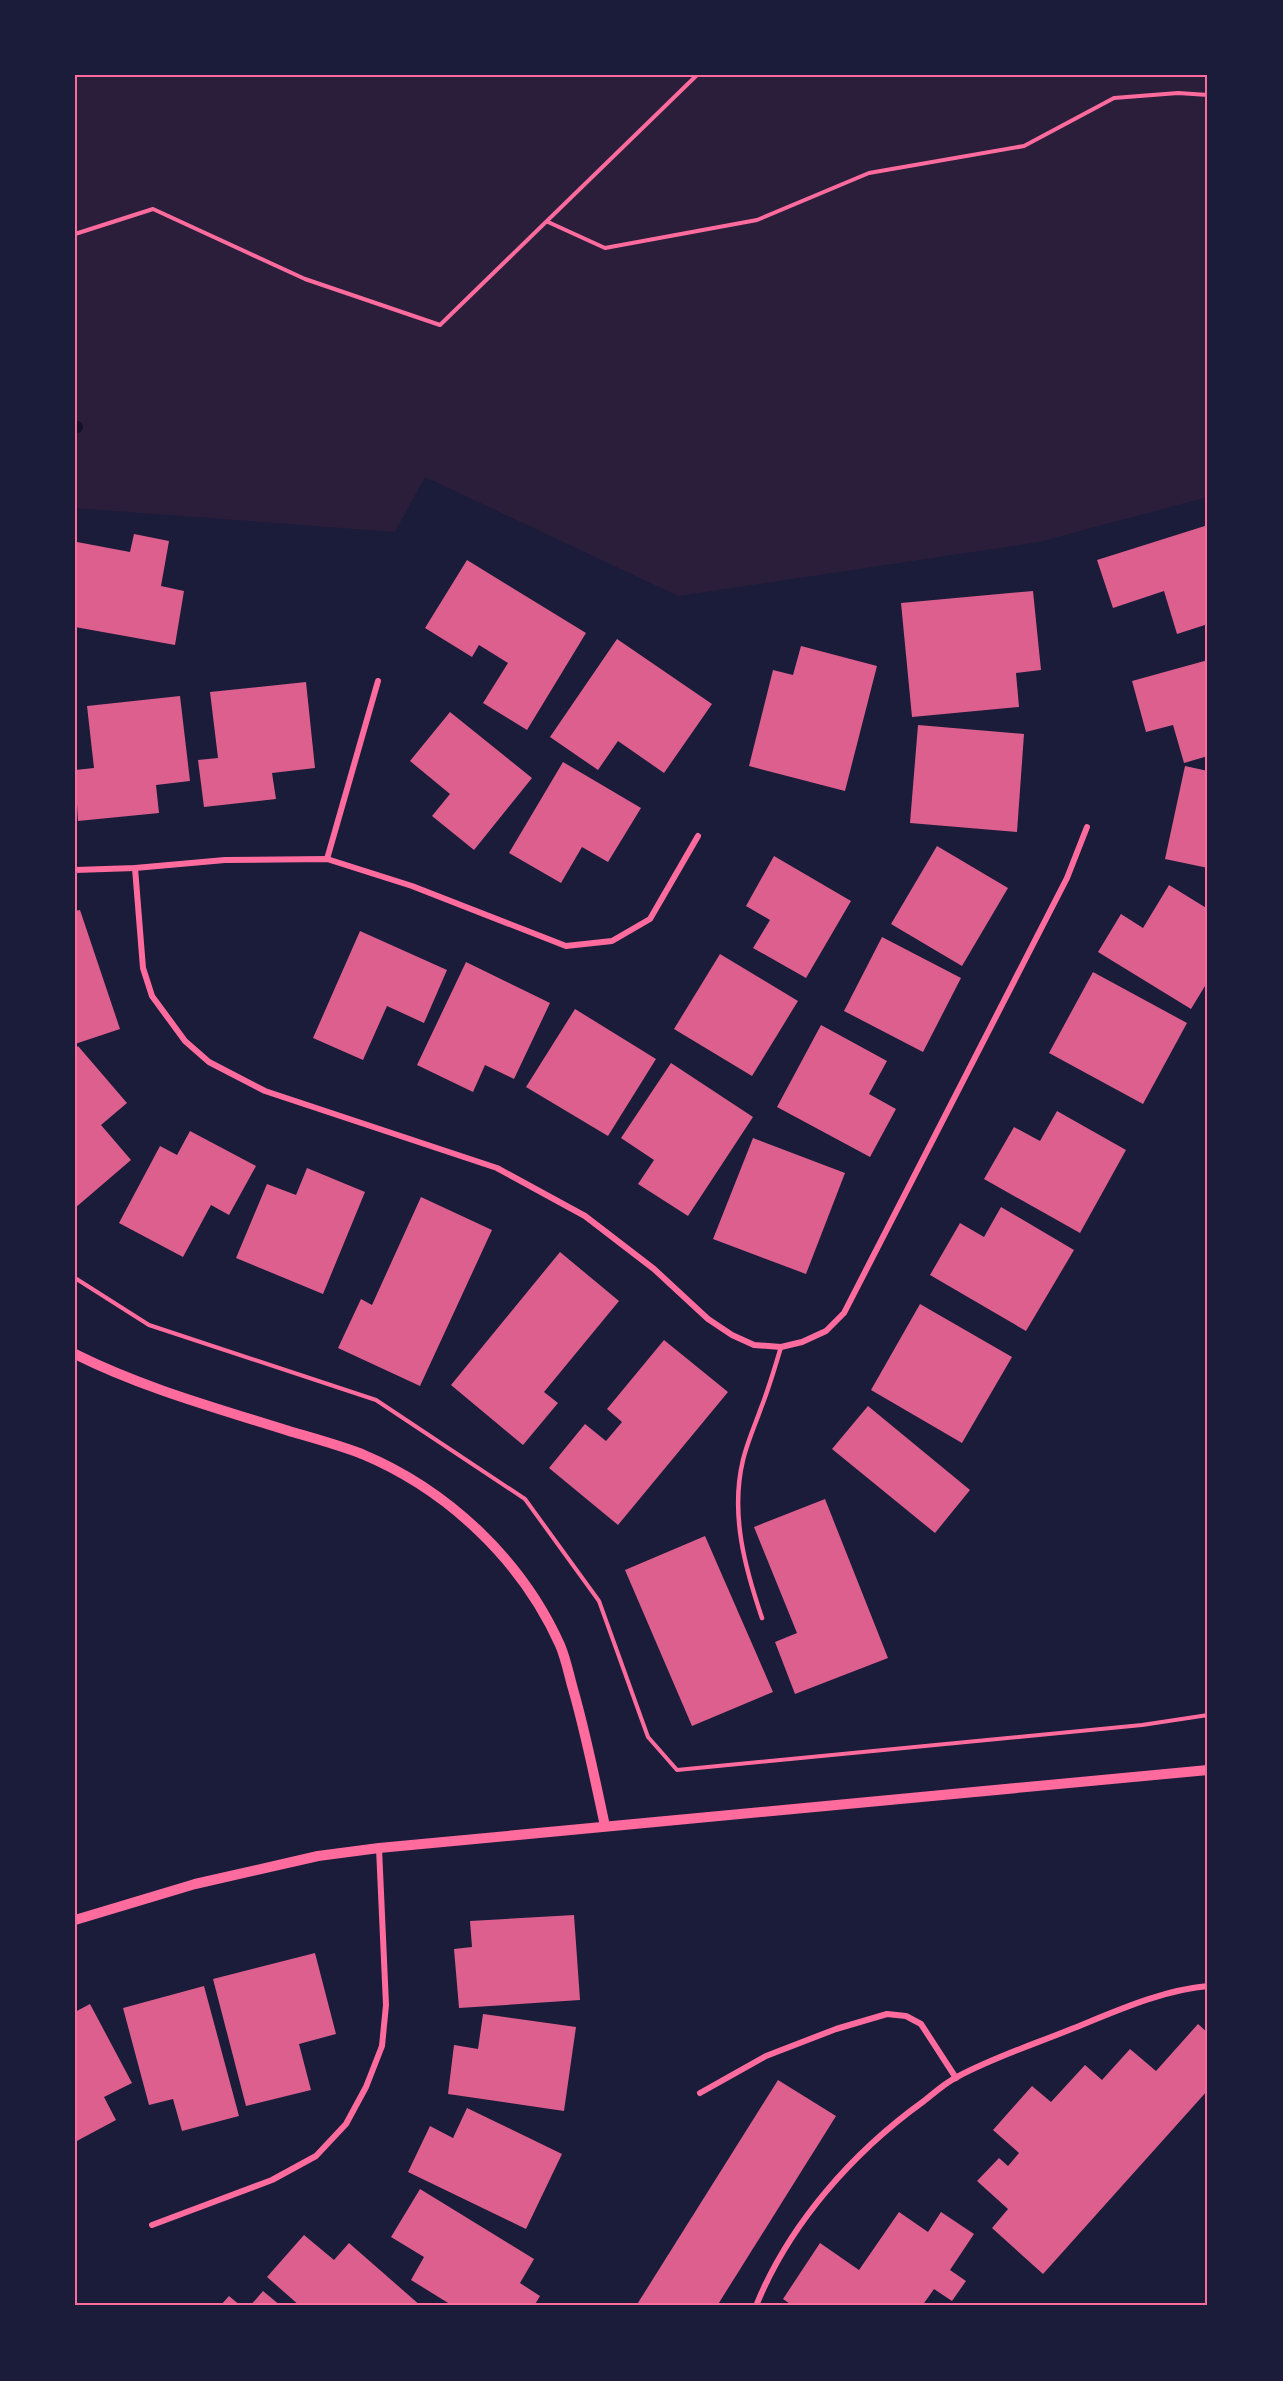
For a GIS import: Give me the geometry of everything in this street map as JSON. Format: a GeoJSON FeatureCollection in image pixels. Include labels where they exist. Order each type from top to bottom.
{"type":"FeatureCollection","features":[{"type":"Feature","properties":{"kind":"street"},"geometry":{"type":"LineString","coordinates":[[327,860],[378,681]]}},
{"type":"Feature","properties":{"kind":"street"},"geometry":{"type":"LineString","coordinates":[[135,867],[143,968],[152,996],[184,1041],[209,1062],[265,1091],[497,1168],[585,1216],[654,1269],[708,1320],[754,1345],[781,1347],[802,1342],[826,1330],[843,1313],[1067,878],[1087,827]]}},
{"type":"Feature","properties":{"kind":"street"},"geometry":{"type":"LineString","coordinates":[[75,870],[225,860],[327,860],[412,885],[566,945],[612,941],[650,919],[698,836]]}},
{"type":"Feature","properties":{"kind":"street"},"geometry":{"type":"LineString","coordinates":[[75,1354],[108,1371],[156,1389],[362,1454],[429,1490],[465,1518],[499,1551],[534,1598],[561,1646],[589,1746],[604,1826]]}},
{"type":"Feature","properties":{"kind":"street"},"geometry":{"type":"LineString","coordinates":[[75,1920],[195,1884],[318,1856],[604,1826],[1208,1770]]}},
{"type":"Feature","properties":{"kind":"street"},"geometry":{"type":"LineString","coordinates":[[152,2225],[272,2180],[315,2156],[346,2124],[366,2087],[382,2046],[385,2015],[379,1848]]}},
{"type":"Feature","properties":{"kind":"street"},"geometry":{"type":"LineString","coordinates":[[756,2306],[768,2277],[792,2238],[826,2193],[862,2152],[956,2078],[1108,2014],[1161,1996],[1208,1986]]}},
{"type":"Feature","properties":{"kind":"street"},"geometry":{"type":"LineString","coordinates":[[700,2093],[766,2056],[836,2029],[887,2014],[906,2016],[921,2024],[956,2078]]}},
{"type":"Feature","properties":{"kind":"lane"},"geometry":{"type":"LineString","coordinates":[[762,1618],[751,1586],[738,1527],[738,1488],[743,1459],[768,1392],[781,1347]]}},
{"type":"Feature","properties":{"kind":"path"},"geometry":{"type":"LineString","coordinates":[[75,234],[153,209],[305,279],[440,325],[697,75]]}},
{"type":"Feature","properties":{"kind":"path"},"geometry":{"type":"LineString","coordinates":[[548,222],[605,248],[756,220],[869,173],[1024,146],[1114,98],[1178,93],[1208,95]]}},
{"type":"Feature","properties":{"kind":"path"},"geometry":{"type":"LineString","coordinates":[[75,1278],[149,1325],[376,1400],[525,1499],[600,1601],[648,1737],[677,1770],[1142,1725],[1208,1714]]}},
{"type":"Feature","properties":{"kind":"shaded area"},"geometry":{"type":"Polygon","coordinates":[[[75,75],[1208,75],[1208,497],[1039,542],[678,596],[425,477],[395,532],[75,508],[75,75]]]}},
{"type":"Feature","properties":{"kind":"building"},"geometry":{"type":"Polygon","coordinates":[[[1208,525],[1208,624],[1177,634],[1164,591],[1113,608],[1097,560],[1208,525]]]}},
{"type":"Feature","properties":{"kind":"building"},"geometry":{"type":"Polygon","coordinates":[[[134,534],[169,541],[161,586],[184,591],[175,645],[75,627],[77,542],[130,552],[134,534]]]}},
{"type":"Feature","properties":{"kind":"building"},"geometry":{"type":"Polygon","coordinates":[[[467,560],[586,633],[527,730],[483,703],[508,663],[479,645],[472,657],[425,628],[467,560]]]}},
{"type":"Feature","properties":{"kind":"building"},"geometry":{"type":"Polygon","coordinates":[[[1033,591],[1041,670],[1016,673],[1019,707],[912,717],[901,603],[1033,591]]]}},
{"type":"Feature","properties":{"kind":"building"},"geometry":{"type":"Polygon","coordinates":[[[617,639],[712,704],[664,773],[618,741],[598,770],[550,737],[617,639]]]}},
{"type":"Feature","properties":{"kind":"building"},"geometry":{"type":"Polygon","coordinates":[[[801,646],[877,666],[845,791],[749,766],[773,670],[793,675],[801,646]]]}},
{"type":"Feature","properties":{"kind":"building"},"geometry":{"type":"Polygon","coordinates":[[[1208,660],[1208,756],[1184,763],[1173,725],[1146,732],[1132,681],[1208,660]]]}},
{"type":"Feature","properties":{"kind":"building"},"geometry":{"type":"Polygon","coordinates":[[[306,682],[315,768],[272,773],[276,799],[204,807],[198,760],[218,758],[210,692],[306,682]]]}},
{"type":"Feature","properties":{"kind":"building"},"geometry":{"type":"Polygon","coordinates":[[[180,696],[190,781],[156,785],[159,813],[78,821],[75,770],[94,768],[87,706],[180,696]]]}},
{"type":"Feature","properties":{"kind":"building"},"geometry":{"type":"Polygon","coordinates":[[[450,712],[532,778],[474,850],[432,816],[450,794],[410,761],[450,712]]]}},
{"type":"Feature","properties":{"kind":"building"},"geometry":{"type":"Polygon","coordinates":[[[918,725],[1024,734],[1017,832],[910,823],[918,725]]]}},
{"type":"Feature","properties":{"kind":"building"},"geometry":{"type":"Polygon","coordinates":[[[563,762],[641,808],[608,862],[582,847],[561,883],[509,853],[563,762]]]}},
{"type":"Feature","properties":{"kind":"building"},"geometry":{"type":"Polygon","coordinates":[[[1185,766],[1208,771],[1208,868],[1165,859],[1185,766]]]}},
{"type":"Feature","properties":{"kind":"building"},"geometry":{"type":"Polygon","coordinates":[[[937,846],[1008,888],[962,966],[891,924],[937,846]]]}},
{"type":"Feature","properties":{"kind":"building"},"geometry":{"type":"Polygon","coordinates":[[[774,856],[851,901],[806,978],[753,948],[770,920],[746,906],[774,856]]]}},
{"type":"Feature","properties":{"kind":"building"},"geometry":{"type":"Polygon","coordinates":[[[1169,885],[1208,909],[1208,981],[1191,1009],[1098,952],[1121,914],[1143,928],[1169,885]]]}},
{"type":"Feature","properties":{"kind":"building"},"geometry":{"type":"Polygon","coordinates":[[[80,910],[120,1029],[75,1044],[75,911],[80,910]]]}},
{"type":"Feature","properties":{"kind":"building"},"geometry":{"type":"Polygon","coordinates":[[[360,931],[447,970],[424,1023],[387,1006],[363,1060],[313,1038],[360,931]]]}},
{"type":"Feature","properties":{"kind":"building"},"geometry":{"type":"Polygon","coordinates":[[[882,937],[961,978],[923,1052],[844,1011],[882,937]]]}},
{"type":"Feature","properties":{"kind":"building"},"geometry":{"type":"Polygon","coordinates":[[[720,954],[798,1001],[752,1076],[674,1029],[720,954]]]}},
{"type":"Feature","properties":{"kind":"building"},"geometry":{"type":"Polygon","coordinates":[[[466,962],[550,1003],[514,1079],[485,1065],[473,1092],[417,1065],[466,962]]]}},
{"type":"Feature","properties":{"kind":"building"},"geometry":{"type":"Polygon","coordinates":[[[1093,972],[1187,1023],[1143,1104],[1049,1053],[1093,972]]]}},
{"type":"Feature","properties":{"kind":"building"},"geometry":{"type":"Polygon","coordinates":[[[575,1009],[656,1059],[608,1136],[526,1087],[575,1009]]]}},
{"type":"Feature","properties":{"kind":"building"},"geometry":{"type":"Polygon","coordinates":[[[821,1025],[887,1061],[869,1094],[896,1109],[870,1157],[777,1107],[821,1025]]]}},
{"type":"Feature","properties":{"kind":"building"},"geometry":{"type":"Polygon","coordinates":[[[78,1046],[127,1103],[101,1125],[131,1160],[75,1208],[75,1049],[78,1046]]]}},
{"type":"Feature","properties":{"kind":"building"},"geometry":{"type":"Polygon","coordinates":[[[671,1063],[753,1117],[688,1216],[638,1184],[654,1160],[621,1138],[671,1063]]]}},
{"type":"Feature","properties":{"kind":"building"},"geometry":{"type":"Polygon","coordinates":[[[1057,1111],[1126,1150],[1080,1233],[984,1179],[1014,1127],[1040,1141],[1057,1111]]]}},
{"type":"Feature","properties":{"kind":"building"},"geometry":{"type":"Polygon","coordinates":[[[190,1131],[256,1166],[229,1215],[211,1205],[183,1257],[119,1223],[160,1146],[177,1155],[190,1131]]]}},
{"type":"Feature","properties":{"kind":"building"},"geometry":{"type":"Polygon","coordinates":[[[753,1138],[845,1173],[806,1274],[713,1239],[753,1138]]]}},
{"type":"Feature","properties":{"kind":"building"},"geometry":{"type":"Polygon","coordinates":[[[307,1168],[365,1192],[323,1294],[236,1258],[267,1184],[296,1195],[307,1168]]]}},
{"type":"Feature","properties":{"kind":"building"},"geometry":{"type":"Polygon","coordinates":[[[421,1197],[492,1230],[420,1386],[338,1348],[361,1299],[372,1305],[421,1197]]]}},
{"type":"Feature","properties":{"kind":"building"},"geometry":{"type":"Polygon","coordinates":[[[1001,1207],[1074,1250],[1026,1331],[930,1275],[960,1223],[984,1237],[1001,1207]]]}},
{"type":"Feature","properties":{"kind":"building"},"geometry":{"type":"Polygon","coordinates":[[[560,1252],[619,1301],[544,1392],[558,1403],[523,1445],[451,1385],[560,1252]]]}},
{"type":"Feature","properties":{"kind":"building"},"geometry":{"type":"Polygon","coordinates":[[[920,1304],[1012,1357],[962,1443],[871,1390],[920,1304]]]}},
{"type":"Feature","properties":{"kind":"building"},"geometry":{"type":"Polygon","coordinates":[[[664,1340],[728,1392],[618,1525],[549,1468],[585,1424],[606,1441],[622,1422],[607,1409],[664,1340]]]}},
{"type":"Feature","properties":{"kind":"building"},"geometry":{"type":"Polygon","coordinates":[[[868,1406],[970,1490],[935,1533],[832,1449],[868,1406]]]}},
{"type":"Feature","properties":{"kind":"building"},"geometry":{"type":"Polygon","coordinates":[[[825,1499],[888,1658],[795,1694],[775,1642],[797,1633],[754,1527],[825,1499]]]}},
{"type":"Feature","properties":{"kind":"building"},"geometry":{"type":"Polygon","coordinates":[[[705,1536],[773,1692],[692,1726],[625,1570],[705,1536]]]}},
{"type":"Feature","properties":{"kind":"building"},"geometry":{"type":"Polygon","coordinates":[[[574,1915],[580,2000],[459,2008],[454,1949],[472,1947],[470,1921],[574,1915]]]}},
{"type":"Feature","properties":{"kind":"building"},"geometry":{"type":"Polygon","coordinates":[[[315,1953],[336,2034],[299,2044],[311,2090],[246,2106],[213,1979],[315,1953]]]}},
{"type":"Feature","properties":{"kind":"building"},"geometry":{"type":"Polygon","coordinates":[[[204,1986],[239,2116],[182,2131],[173,2099],[149,2105],[123,2008],[204,1986]]]}},
{"type":"Feature","properties":{"kind":"building"},"geometry":{"type":"Polygon","coordinates":[[[90,2004],[132,2083],[104,2097],[116,2120],[75,2142],[75,2012],[90,2004]]]}},
{"type":"Feature","properties":{"kind":"building"},"geometry":{"type":"Polygon","coordinates":[[[483,2014],[576,2027],[564,2111],[448,2094],[454,2045],[478,2049],[483,2014]]]}},
{"type":"Feature","properties":{"kind":"building"},"geometry":{"type":"Polygon","coordinates":[[[1198,2024],[1208,2033],[1208,2090],[1043,2274],[992,2228],[1008,2209],[977,2181],[999,2158],[1008,2166],[1019,2153],[993,2130],[1032,2086],[1051,2102],[1085,2065],[1102,2080],[1130,2049],[1156,2071],[1198,2024]]]}},
{"type":"Feature","properties":{"kind":"building"},"geometry":{"type":"Polygon","coordinates":[[[778,2080],[836,2116],[717,2306],[636,2306],[778,2080]]]}},
{"type":"Feature","properties":{"kind":"building"},"geometry":{"type":"Polygon","coordinates":[[[467,2108],[562,2154],[526,2229],[408,2172],[430,2126],[453,2138],[467,2108]]]}},
{"type":"Feature","properties":{"kind":"building"},"geometry":{"type":"Polygon","coordinates":[[[420,2189],[534,2259],[520,2283],[540,2296],[534,2306],[453,2306],[411,2280],[424,2257],[391,2237],[420,2189]]]}},
{"type":"Feature","properties":{"kind":"building"},"geometry":{"type":"Polygon","coordinates":[[[899,2212],[928,2232],[941,2212],[974,2234],[950,2270],[966,2281],[952,2301],[934,2289],[922,2306],[793,2306],[783,2299],[820,2243],[859,2270],[899,2212]]]}},
{"type":"Feature","properties":{"kind":"building"},"geometry":{"type":"Polygon","coordinates":[[[304,2235],[334,2260],[349,2243],[421,2306],[300,2306],[267,2277],[304,2235]]]}},
{"type":"Feature","properties":{"kind":"building"},"geometry":{"type":"Polygon","coordinates":[[[263,2291],[281,2306],[250,2306],[263,2291]]]}},
{"type":"Feature","properties":{"kind":"building"},"geometry":{"type":"Polygon","coordinates":[[[229,2296],[241,2306],[220,2306],[229,2296]]]}}]}
